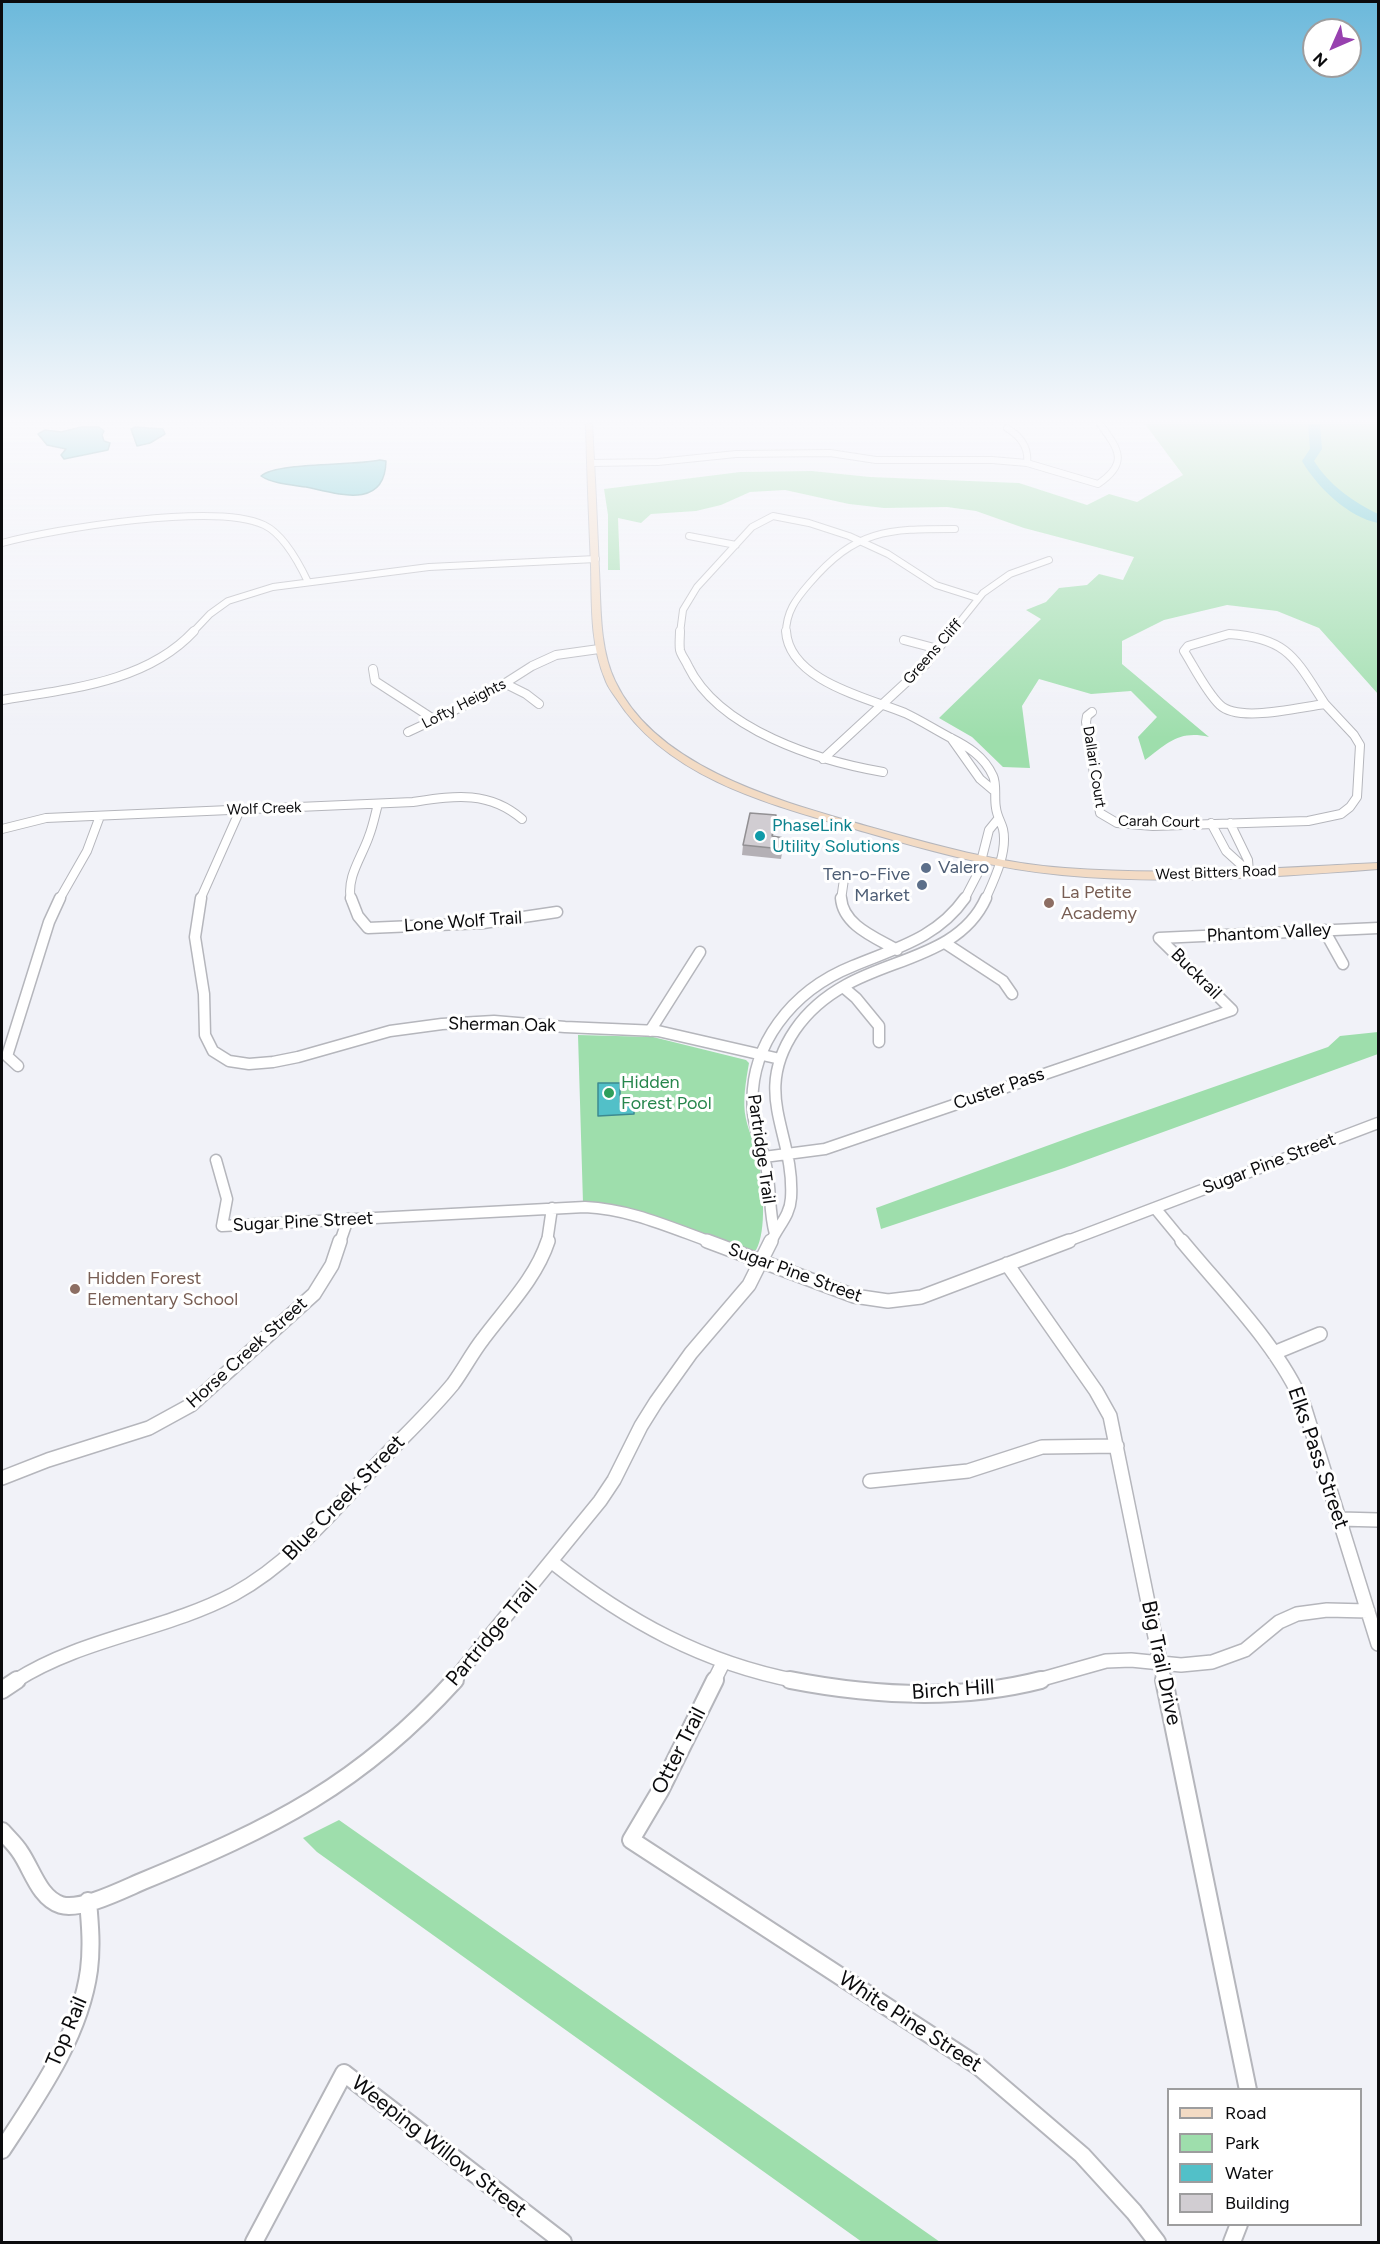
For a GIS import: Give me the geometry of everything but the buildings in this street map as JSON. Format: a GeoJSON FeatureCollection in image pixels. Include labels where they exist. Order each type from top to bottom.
{"type":"FeatureCollection","features":[{"type":"Feature","properties":{"kind":"main road","name":"West Bitters Road"},"geometry":{"type":"LineString","coordinates":[[594,529],[600,652],[613,689],[634,718],[662,744],[722,780],[752,794],[954,854],[1062,872],[1112,875],[1378,866]]}},
{"type":"Feature","properties":{"kind":"street"},"geometry":{"type":"LineString","coordinates":[[2,543],[45,532],[70,529]]}},
{"type":"Feature","properties":{"kind":"street"},"geometry":{"type":"LineString","coordinates":[[268,529],[301,564],[308,582]]}},
{"type":"Feature","properties":{"kind":"street"},"geometry":{"type":"LineString","coordinates":[[751,529],[697,586],[685,606],[680,620],[679,641],[684,660],[698,682],[726,710],[775,740],[824,759],[862,770],[883,772]]}},
{"type":"Feature","properties":{"kind":"street"},"geometry":{"type":"LineString","coordinates":[[830,529],[861,539],[902,562],[928,582],[977,598]]}},
{"type":"Feature","properties":{"kind":"street"},"geometry":{"type":"LineString","coordinates":[[955,529],[896,530],[861,539],[841,549],[791,609],[786,631],[792,650],[805,667],[844,691],[917,718],[969,746],[982,761]]}},
{"type":"Feature","properties":{"kind":"street"},"geometry":{"type":"LineString","coordinates":[[689,536],[736,545]]}},
{"type":"Feature","properties":{"kind":"street"},"geometry":{"type":"LineString","coordinates":[[2,700],[81,687],[137,668],[177,647],[190,636],[204,617],[224,603],[251,592],[308,582],[440,566],[596,559]]}},
{"type":"Feature","properties":{"kind":"street","name":"Greens Cliff"},"geometry":{"type":"LineString","coordinates":[[824,759],[926,664],[977,598],[1010,574],[1049,560]]}},
{"type":"Feature","properties":{"kind":"street"},"geometry":{"type":"LineString","coordinates":[[1229,634],[1251,635],[1274,641],[1289,652],[1325,704],[1248,714],[1232,712],[1220,705],[1184,651],[1188,646],[1229,634]]}},
{"type":"Feature","properties":{"kind":"street"},"geometry":{"type":"LineString","coordinates":[[904,640],[938,649]]}},
{"type":"Feature","properties":{"kind":"street","name":"Lofty Heights"},"geometry":{"type":"LineString","coordinates":[[408,732],[506,684],[532,666],[550,658],[600,652]]}},
{"type":"Feature","properties":{"kind":"street"},"geometry":{"type":"LineString","coordinates":[[374,669],[375,681],[435,720]]}},
{"type":"Feature","properties":{"kind":"street"},"geometry":{"type":"LineString","coordinates":[[506,684],[526,694],[539,704]]}},
{"type":"Feature","properties":{"kind":"street","name":"Carah Court"},"geometry":{"type":"LineString","coordinates":[[1107,820],[1173,825],[1321,819],[1343,813],[1354,804],[1357,797],[1360,745],[1354,735],[1325,704]]}},
{"type":"Feature","properties":{"kind":"street","name":"Dallari Court"},"geometry":{"type":"LineString","coordinates":[[1092,712],[1086,722],[1098,811],[1107,820]]}},
{"type":"Feature","properties":{"kind":"street"},"geometry":{"type":"LineString","coordinates":[[951,738],[980,780],[993,790]]}},
{"type":"Feature","properties":{"kind":"street"},"geometry":{"type":"LineString","coordinates":[[967,763],[982,761]]}},
{"type":"Feature","properties":{"kind":"street","name":"Partridge Trail"},"geometry":{"type":"LineString","coordinates":[[2,1831],[19,1851],[43,1891],[54,1902],[66,1906],[88,1901],[240,1842],[294,1814],[345,1780],[414,1723],[469,1665],[611,1484],[642,1425],[685,1360],[750,1284],[775,1234],[786,1219],[791,1194],[790,1173],[774,1102],[775,1075],[780,1059],[804,1018],[825,998],[843,987],[863,977],[927,954],[945,943],[970,920],[983,904],[996,875],[1004,831],[998,819],[998,806],[993,790],[994,777],[982,761]]}},
{"type":"Feature","properties":{"kind":"street","name":"Wolf Creek"},"geometry":{"type":"LineString","coordinates":[[2,829],[46,818],[378,804],[476,797],[507,805],[522,819]]}},
{"type":"Feature","properties":{"kind":"street","name":"Lone Wolf Trail"},"geometry":{"type":"LineString","coordinates":[[378,804],[369,838],[350,882],[352,905],[368,928],[515,920],[557,912]]}},
{"type":"Feature","properties":{"kind":"street","name":"Sherman Oak"},"geometry":{"type":"LineString","coordinates":[[240,810],[206,882],[195,928],[205,1003],[207,1045],[226,1060],[263,1065],[285,1061],[368,1036],[452,1022],[494,1021],[650,1031],[693,1038],[780,1059]]}},
{"type":"Feature","properties":{"kind":"street"},"geometry":{"type":"LineString","coordinates":[[18,1066],[4,1057],[58,901],[87,851],[100,816]]}},
{"type":"Feature","properties":{"kind":"street","name":"Partridge Trail"},"geometry":{"type":"LineString","coordinates":[[775,1234],[769,1216],[768,1173],[753,1116],[752,1095],[759,1054],[771,1030],[796,1000],[831,976],[853,965],[897,950],[931,933],[954,912],[969,890],[981,860],[989,827],[998,819]]}},
{"type":"Feature","properties":{"kind":"street"},"geometry":{"type":"LineString","coordinates":[[1211,823],[1217,838],[1230,858],[1249,872]]}},
{"type":"Feature","properties":{"kind":"street"},"geometry":{"type":"LineString","coordinates":[[1230,823],[1248,860],[1249,872]]}},
{"type":"Feature","properties":{"kind":"street"},"geometry":{"type":"LineString","coordinates":[[844,879],[841,900],[842,907],[848,916],[897,950]]}},
{"type":"Feature","properties":{"kind":"street","name":"Phantom Valley"},"geometry":{"type":"LineString","coordinates":[[1160,938],[1378,928]]}},
{"type":"Feature","properties":{"kind":"street"},"geometry":{"type":"LineString","coordinates":[[1324,930],[1343,964]]}},
{"type":"Feature","properties":{"kind":"street","name":"Buckrail"},"geometry":{"type":"LineString","coordinates":[[1160,938],[1232,1010]]}},
{"type":"Feature","properties":{"kind":"street"},"geometry":{"type":"LineString","coordinates":[[945,943],[1003,981],[1012,993]]}},
{"type":"Feature","properties":{"kind":"street"},"geometry":{"type":"LineString","coordinates":[[650,1031],[700,952]]}},
{"type":"Feature","properties":{"kind":"street"},"geometry":{"type":"LineString","coordinates":[[853,965],[863,977]]}},
{"type":"Feature","properties":{"kind":"street"},"geometry":{"type":"LineString","coordinates":[[843,987],[856,998],[879,1026],[879,1042]]}},
{"type":"Feature","properties":{"kind":"street","name":"Custer Pass"},"geometry":{"type":"LineString","coordinates":[[764,1157],[825,1149],[1232,1010]]}},
{"type":"Feature","properties":{"kind":"street","name":"Sugar Pine Street"},"geometry":{"type":"LineString","coordinates":[[216,1160],[228,1197],[222,1226],[552,1208],[609,1208],[633,1214],[854,1296],[871,1301],[898,1302],[921,1297],[1378,1123]]}},
{"type":"Feature","properties":{"kind":"street","name":"Blue Creek Street"},"geometry":{"type":"LineString","coordinates":[[2,1690],[33,1669],[67,1652],[186,1615],[219,1601],[258,1580],[300,1547],[454,1382],[471,1354],[532,1275],[543,1256],[549,1236],[552,1208]]}},
{"type":"Feature","properties":{"kind":"street","name":"Elks Pass Street"},"geometry":{"type":"LineString","coordinates":[[1155,1208],[1274,1353],[1293,1380],[1304,1406],[1378,1644]]}},
{"type":"Feature","properties":{"kind":"street","name":"Horse Creek Street"},"geometry":{"type":"LineString","coordinates":[[2,1478],[48,1460],[135,1433],[191,1405],[314,1294],[333,1265],[348,1219]]}},
{"type":"Feature","properties":{"kind":"street","name":"Big Trail Drive"},"geometry":{"type":"LineString","coordinates":[[1007,1264],[1096,1392],[1110,1416],[1248,2088]]}},
{"type":"Feature","properties":{"kind":"street"},"geometry":{"type":"LineString","coordinates":[[1274,1353],[1320,1334]]}},
{"type":"Feature","properties":{"kind":"street"},"geometry":{"type":"LineString","coordinates":[[870,1481],[935,1476],[968,1470],[1041,1447],[1117,1446]]}},
{"type":"Feature","properties":{"kind":"street"},"geometry":{"type":"LineString","coordinates":[[1340,1519],[1378,1520]]}},
{"type":"Feature","properties":{"kind":"street","name":"Birch Hill"},"geometry":{"type":"LineString","coordinates":[[552,1562],[646,1627],[699,1652],[751,1671],[812,1685],[874,1694],[937,1694],[998,1688],[1109,1661],[1141,1659],[1160,1663],[1206,1663],[1240,1652],[1253,1645],[1285,1618],[1313,1609],[1368,1611]]}},
{"type":"Feature","properties":{"kind":"street","name":"Otter Trail"},"geometry":{"type":"LineString","coordinates":[[631,1840],[660,1791],[724,1661]]}},
{"type":"Feature","properties":{"kind":"street","name":"White Pine Street"},"geometry":{"type":"LineString","coordinates":[[631,1840],[978,2066],[1083,2155],[1134,2212],[1157,2242]]}},
{"type":"Feature","properties":{"kind":"street","name":"Top Rail"},"geometry":{"type":"LineString","coordinates":[[2,2150],[44,2085],[77,2019],[91,1968],[92,1929],[88,1901]]}},
{"type":"Feature","properties":{"kind":"street","name":"Weeping Willow Street"},"geometry":{"type":"LineString","coordinates":[[254,2242],[344,2073],[563,2242]]}},
{"type":"Feature","properties":{"kind":"street"},"geometry":{"type":"LineString","coordinates":[[1232,2242],[1238,2226]]}},
{"type":"Feature","properties":{"kind":"green space"},"geometry":{"type":"Polygon","coordinates":[[[608,529],[618,529],[620,570],[608,570],[608,529]]]}},
{"type":"Feature","properties":{"kind":"green space"},"geometry":{"type":"Polygon","coordinates":[[[1027,529],[1378,529],[1378,694],[1319,628],[1277,611],[1227,605],[1164,620],[1122,641],[1122,664],[1209,737],[1190,735],[1174,739],[1145,760],[1138,737],[1157,717],[1131,691],[1091,694],[1039,679],[1022,706],[1030,768],[1003,767],[972,737],[939,718],[1041,619],[1026,610],[1046,602],[1059,588],[1087,585],[1099,574],[1123,580],[1134,557],[1027,529]]]}},
{"type":"Feature","properties":{"kind":"green space"},"geometry":{"type":"Polygon","coordinates":[[[1378,1032],[1378,1054],[1064,1168],[881,1229],[876,1208],[1328,1047],[1340,1036],[1378,1032]]]}},
{"type":"Feature","properties":{"kind":"green space"},"geometry":{"type":"Polygon","coordinates":[[[578,1035],[653,1037],[746,1060],[749,1063],[744,1105],[747,1125],[758,1157],[763,1195],[762,1231],[756,1250],[747,1252],[687,1228],[626,1209],[583,1203],[578,1035]]]}},
{"type":"Feature","properties":{"kind":"green space"},"geometry":{"type":"Polygon","coordinates":[[[339,1820],[940,2242],[862,2242],[317,1852],[303,1838],[339,1820]]]}},
{"type":"Feature","properties":{"kind":"water","name":"Hidden Forest Pool"},"geometry":{"type":"Polygon","coordinates":[[[598,1083],[620,1083],[620,1102],[634,1102],[634,1114],[598,1116],[598,1083]]]}},
{"type":"Feature","properties":{"kind":"place","name":"PhaseLink Utility Solutions"},"geometry":{"type":"Point","coordinates":[760,836]}},
{"type":"Feature","properties":{"kind":"place","name":"Valero"},"geometry":{"type":"Point","coordinates":[926,868]}},
{"type":"Feature","properties":{"kind":"place","name":"Ten-o-Five Market"},"geometry":{"type":"Point","coordinates":[922,885]}},
{"type":"Feature","properties":{"kind":"place","name":"La Petite Academy"},"geometry":{"type":"Point","coordinates":[1049,903]}},
{"type":"Feature","properties":{"kind":"place","name":"Hidden Forest Pool"},"geometry":{"type":"Point","coordinates":[609,1093]}},
{"type":"Feature","properties":{"kind":"place","name":"Hidden Forest Elementary School"},"geometry":{"type":"Point","coordinates":[75,1289]}}]}
